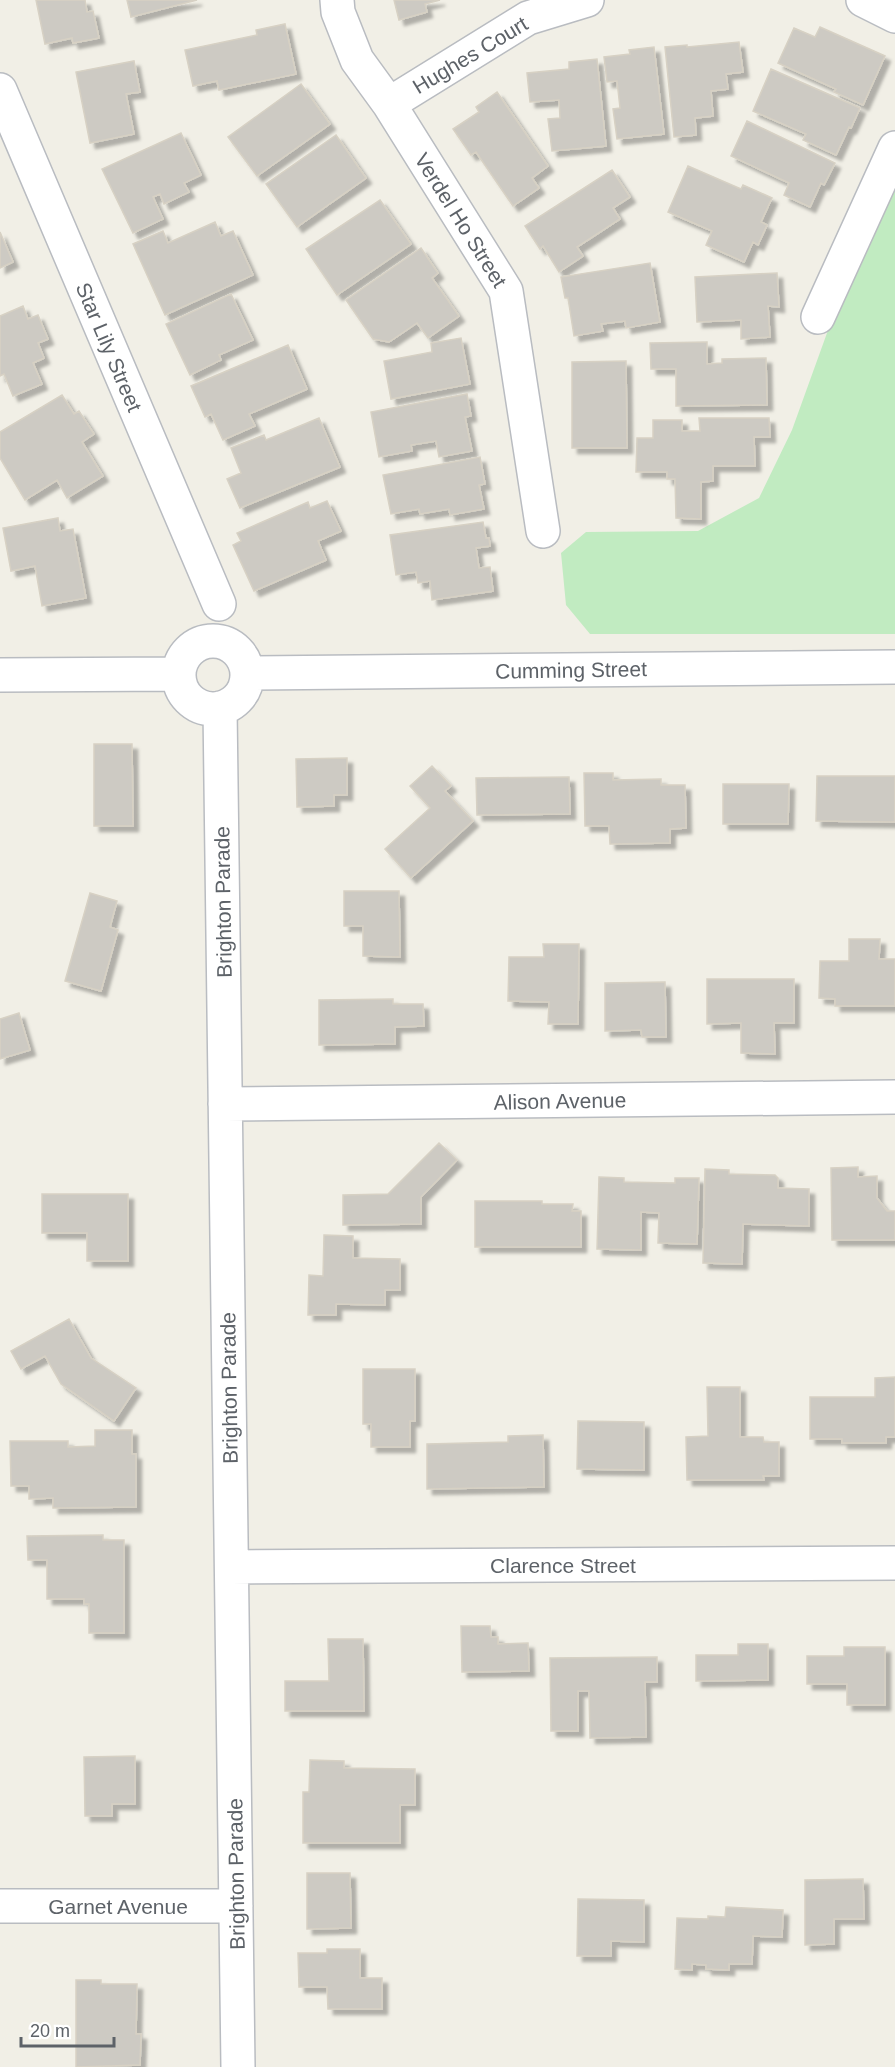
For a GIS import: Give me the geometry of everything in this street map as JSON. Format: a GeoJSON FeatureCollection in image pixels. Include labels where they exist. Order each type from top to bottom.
{"type":"FeatureCollection","features":[{"type":"Feature","properties":{"kind":"street","name":"Verdel Ho Street"},"geometry":{"type":"LineString","coordinates":[[337,0],[338,12],[357,60],[389,104],[506,291],[543,531]]}},
{"type":"Feature","properties":{"kind":"street","name":"Hughes Court"},"geometry":{"type":"LineString","coordinates":[[389,104],[528,18],[587,0]]}},
{"type":"Feature","properties":{"kind":"street"},"geometry":{"type":"LineString","coordinates":[[863,0],[895,16]]}},
{"type":"Feature","properties":{"kind":"street","name":"Star Lily Street"},"geometry":{"type":"LineString","coordinates":[[0,90],[12,153],[219,604]]}},
{"type":"Feature","properties":{"kind":"street"},"geometry":{"type":"LineString","coordinates":[[818,317],[895,148]]}},
{"type":"Feature","properties":{"kind":"street"},"geometry":{"type":"LineString","coordinates":[[210,640],[231,645],[239,652],[248,673],[243,692],[237,699],[230,705],[210,709],[191,701],[180,684],[178,674],[185,655],[191,648],[210,640]]}},
{"type":"Feature","properties":{"kind":"street","name":"Cumming Street"},"geometry":{"type":"LineString","coordinates":[[248,673],[895,667]]}},
{"type":"Feature","properties":{"kind":"street"},"geometry":{"type":"LineString","coordinates":[[0,675],[178,674]]}},
{"type":"Feature","properties":{"kind":"street","name":"Brighton Parade"},"geometry":{"type":"LineString","coordinates":[[220,708],[238,2067]]}},
{"type":"Feature","properties":{"kind":"street","name":"Alison Avenue"},"geometry":{"type":"LineString","coordinates":[[225,1104],[895,1098]]}},
{"type":"Feature","properties":{"kind":"street","name":"Clarence Street"},"geometry":{"type":"LineString","coordinates":[[232,1567],[895,1563]]}},
{"type":"Feature","properties":{"kind":"street","name":"Garnet Avenue"},"geometry":{"type":"LineString","coordinates":[[0,1906],[236,1906]]}},
{"type":"Feature","properties":{"kind":"green space"},"geometry":{"type":"Polygon","coordinates":[[[895,190],[895,634],[590,634],[566,605],[561,553],[586,532],[698,531],[759,498],[792,430],[840,297],[895,190]]]}},
{"type":"Feature","properties":{"kind":"building"},"geometry":{"type":"Polygon","coordinates":[[[36,0],[85,0],[87,12],[93,11],[99,38],[73,43],[72,38],[45,44],[36,0]]]}},
{"type":"Feature","properties":{"kind":"building"},"geometry":{"type":"Polygon","coordinates":[[[127,0],[197,0],[131,17],[127,0]]]}},
{"type":"Feature","properties":{"kind":"building"},"geometry":{"type":"Polygon","coordinates":[[[394,0],[440,0],[425,4],[427,12],[399,20],[394,0]]]}},
{"type":"Feature","properties":{"kind":"building"},"geometry":{"type":"Polygon","coordinates":[[[285,24],[296,74],[219,90],[217,81],[193,86],[185,50],[257,35],[256,30],[285,24]]]}},
{"type":"Feature","properties":{"kind":"building"},"geometry":{"type":"Polygon","coordinates":[[[820,27],[885,56],[863,105],[834,92],[836,89],[778,63],[794,28],[815,37],[820,27]]]}},
{"type":"Feature","properties":{"kind":"building"},"geometry":{"type":"Polygon","coordinates":[[[739,42],[743,72],[726,74],[728,89],[711,91],[713,116],[695,118],[696,135],[674,137],[665,47],[739,42]]]}},
{"type":"Feature","properties":{"kind":"building"},"geometry":{"type":"Polygon","coordinates":[[[654,47],[664,134],[617,139],[613,109],[620,108],[617,81],[607,82],[604,57],[630,54],[629,50],[654,47]]]}},
{"type":"Feature","properties":{"kind":"building"},"geometry":{"type":"Polygon","coordinates":[[[597,59],[606,146],[552,151],[548,119],[560,118],[559,100],[530,102],[527,73],[569,69],[569,62],[597,59]]]}},
{"type":"Feature","properties":{"kind":"building"},"geometry":{"type":"Polygon","coordinates":[[[134,61],[140,92],[126,94],[134,134],[90,143],[76,72],[134,61]]]}},
{"type":"Feature","properties":{"kind":"building"},"geometry":{"type":"Polygon","coordinates":[[[771,69],[860,108],[836,155],[803,140],[806,134],[753,111],[771,69]]]}},
{"type":"Feature","properties":{"kind":"building"},"geometry":{"type":"Polygon","coordinates":[[[301,84],[330,124],[257,176],[228,137],[301,84]]]}},
{"type":"Feature","properties":{"kind":"building"},"geometry":{"type":"Polygon","coordinates":[[[497,92],[548,166],[532,178],[539,188],[513,206],[476,152],[471,155],[453,129],[479,112],[476,107],[497,92]]]}},
{"type":"Feature","properties":{"kind":"building"},"geometry":{"type":"Polygon","coordinates":[[[747,121],[835,163],[824,185],[821,183],[810,207],[784,195],[789,183],[731,156],[747,121]]]}},
{"type":"Feature","properties":{"kind":"building"},"geometry":{"type":"Polygon","coordinates":[[[181,133],[201,175],[184,183],[189,192],[164,204],[160,194],[153,197],[163,219],[133,233],[102,169],[181,133]]]}},
{"type":"Feature","properties":{"kind":"building"},"geometry":{"type":"Polygon","coordinates":[[[336,135],[366,178],[297,227],[266,184],[336,135]]]}},
{"type":"Feature","properties":{"kind":"building"},"geometry":{"type":"Polygon","coordinates":[[[688,166],[741,189],[743,185],[772,198],[761,222],[767,225],[758,245],[753,242],[744,262],[706,245],[712,231],[668,212],[688,166]]]}},
{"type":"Feature","properties":{"kind":"building"},"geometry":{"type":"Polygon","coordinates":[[[612,170],[630,197],[613,208],[620,219],[577,247],[583,256],[559,272],[543,246],[540,249],[525,226],[612,170]]]}},
{"type":"Feature","properties":{"kind":"building"},"geometry":{"type":"Polygon","coordinates":[[[380,200],[411,244],[337,295],[306,249],[380,200]]]}},
{"type":"Feature","properties":{"kind":"building"},"geometry":{"type":"Polygon","coordinates":[[[215,222],[221,236],[233,231],[253,275],[165,315],[133,244],[163,231],[168,243],[215,222]]]}},
{"type":"Feature","properties":{"kind":"building"},"geometry":{"type":"Polygon","coordinates":[[[0,232],[13,262],[0,268],[0,232]]]}},
{"type":"Feature","properties":{"kind":"building"},"geometry":{"type":"Polygon","coordinates":[[[421,248],[438,273],[432,278],[459,316],[428,338],[417,323],[389,342],[373,339],[346,300],[421,248]]]}},
{"type":"Feature","properties":{"kind":"building"},"geometry":{"type":"Polygon","coordinates":[[[650,263],[660,322],[626,328],[625,321],[601,324],[603,331],[574,336],[568,298],[565,298],[561,277],[650,263]]]}},
{"type":"Feature","properties":{"kind":"building"},"geometry":{"type":"Polygon","coordinates":[[[777,273],[779,307],[768,306],[770,337],[741,339],[741,320],[697,322],[695,277],[777,273]]]}},
{"type":"Feature","properties":{"kind":"building"},"geometry":{"type":"Polygon","coordinates":[[[231,294],[253,340],[219,355],[221,360],[190,375],[166,324],[231,294]]]}},
{"type":"Feature","properties":{"kind":"building"},"geometry":{"type":"Polygon","coordinates":[[[23,306],[28,319],[38,315],[48,339],[38,343],[44,358],[33,363],[42,384],[13,396],[4,374],[0,376],[0,316],[23,306]]]}},
{"type":"Feature","properties":{"kind":"building"},"geometry":{"type":"Polygon","coordinates":[[[461,338],[470,384],[391,399],[384,361],[432,352],[431,343],[461,338]]]}},
{"type":"Feature","properties":{"kind":"building"},"geometry":{"type":"Polygon","coordinates":[[[707,342],[707,364],[722,363],[722,359],[766,358],[767,405],[676,406],[676,369],[651,369],[650,343],[707,342]]]}},
{"type":"Feature","properties":{"kind":"building"},"geometry":{"type":"Polygon","coordinates":[[[288,345],[307,389],[249,414],[255,426],[223,440],[211,414],[205,417],[191,386],[288,345]]]}},
{"type":"Feature","properties":{"kind":"building"},"geometry":{"type":"Polygon","coordinates":[[[626,361],[627,448],[572,448],[572,362],[626,361]]]}},
{"type":"Feature","properties":{"kind":"building"},"geometry":{"type":"Polygon","coordinates":[[[467,394],[471,416],[465,417],[472,451],[439,457],[436,441],[411,445],[412,451],[379,457],[371,412],[467,394]]]}},
{"type":"Feature","properties":{"kind":"building"},"geometry":{"type":"Polygon","coordinates":[[[62,395],[74,414],[79,411],[94,434],[82,442],[103,476],[67,498],[57,480],[25,500],[0,458],[0,432],[62,395]]]}},
{"type":"Feature","properties":{"kind":"building"},"geometry":{"type":"Polygon","coordinates":[[[319,418],[340,467],[240,508],[227,479],[241,473],[231,448],[264,435],[266,440],[319,418]]]}},
{"type":"Feature","properties":{"kind":"building"},"geometry":{"type":"Polygon","coordinates":[[[699,418],[769,418],[770,437],[754,437],[755,466],[713,466],[713,481],[701,482],[701,519],[676,518],[675,479],[667,479],[667,472],[636,472],[637,438],[653,438],[653,420],[682,420],[682,431],[700,431],[699,418]]]}},
{"type":"Feature","properties":{"kind":"building"},"geometry":{"type":"Polygon","coordinates":[[[480,457],[485,484],[479,485],[484,509],[450,515],[449,509],[420,514],[419,509],[391,514],[383,475],[480,457]]]}},
{"type":"Feature","properties":{"kind":"building"},"geometry":{"type":"Polygon","coordinates":[[[327,501],[341,531],[318,541],[326,560],[254,591],[233,545],[241,541],[237,533],[308,502],[310,508],[327,501]]]}},
{"type":"Feature","properties":{"kind":"building"},"geometry":{"type":"Polygon","coordinates":[[[58,518],[60,531],[73,529],[86,598],[42,606],[35,566],[11,571],[3,528],[58,518]]]}},
{"type":"Feature","properties":{"kind":"building"},"geometry":{"type":"Polygon","coordinates":[[[483,522],[490,546],[476,548],[479,568],[490,567],[493,591],[432,600],[430,581],[418,583],[416,572],[396,575],[390,535],[483,522]]]}},
{"type":"Feature","properties":{"kind":"building"},"geometry":{"type":"Polygon","coordinates":[[[94,744],[132,744],[133,826],[94,826],[94,744]]]}},
{"type":"Feature","properties":{"kind":"building"},"geometry":{"type":"Polygon","coordinates":[[[347,758],[347,795],[334,795],[334,806],[297,807],[296,759],[347,758]]]}},
{"type":"Feature","properties":{"kind":"building"},"geometry":{"type":"Polygon","coordinates":[[[432,766],[451,786],[445,791],[473,821],[411,878],[385,849],[430,808],[410,786],[432,766]]]}},
{"type":"Feature","properties":{"kind":"building"},"geometry":{"type":"Polygon","coordinates":[[[584,773],[613,773],[613,780],[661,779],[661,785],[685,785],[686,828],[670,829],[670,843],[610,844],[609,826],[585,826],[584,773]]]}},
{"type":"Feature","properties":{"kind":"building"},"geometry":{"type":"Polygon","coordinates":[[[817,776],[895,776],[895,822],[816,821],[817,776]]]}},
{"type":"Feature","properties":{"kind":"building"},"geometry":{"type":"Polygon","coordinates":[[[569,777],[570,814],[477,815],[476,778],[569,777]]]}},
{"type":"Feature","properties":{"kind":"building"},"geometry":{"type":"Polygon","coordinates":[[[723,784],[789,784],[788,824],[723,824],[723,784]]]}},
{"type":"Feature","properties":{"kind":"building"},"geometry":{"type":"Polygon","coordinates":[[[344,891],[399,891],[400,957],[363,956],[363,926],[344,926],[344,891]]]}},
{"type":"Feature","properties":{"kind":"building"},"geometry":{"type":"Polygon","coordinates":[[[90,893],[117,901],[110,927],[118,930],[101,991],[65,981],[90,893]]]}},
{"type":"Feature","properties":{"kind":"building"},"geometry":{"type":"Polygon","coordinates":[[[849,939],[880,939],[879,959],[895,959],[895,1006],[835,1006],[835,999],[819,998],[820,961],[849,961],[849,939]]]}},
{"type":"Feature","properties":{"kind":"building"},"geometry":{"type":"Polygon","coordinates":[[[543,944],[579,944],[578,1024],[548,1024],[549,1002],[508,1001],[509,957],[544,957],[543,944]]]}},
{"type":"Feature","properties":{"kind":"building"},"geometry":{"type":"Polygon","coordinates":[[[707,979],[794,979],[794,1023],[774,1023],[775,1054],[741,1053],[741,1023],[707,1024],[707,979]]]}},
{"type":"Feature","properties":{"kind":"building"},"geometry":{"type":"Polygon","coordinates":[[[665,982],[666,1037],[642,1037],[641,1030],[605,1031],[605,983],[665,982]]]}},
{"type":"Feature","properties":{"kind":"building"},"geometry":{"type":"Polygon","coordinates":[[[393,999],[393,1004],[423,1004],[424,1026],[395,1027],[395,1044],[319,1045],[319,1000],[393,999]]]}},
{"type":"Feature","properties":{"kind":"building"},"geometry":{"type":"Polygon","coordinates":[[[19,1013],[30,1050],[0,1059],[0,1019],[19,1013]]]}},
{"type":"Feature","properties":{"kind":"building"},"geometry":{"type":"Polygon","coordinates":[[[439,1143],[457,1160],[421,1197],[421,1224],[343,1225],[343,1195],[388,1194],[439,1143]]]}},
{"type":"Feature","properties":{"kind":"building"},"geometry":{"type":"Polygon","coordinates":[[[858,1167],[858,1177],[877,1176],[877,1198],[887,1211],[895,1211],[895,1240],[832,1240],[831,1168],[858,1167]]]}},
{"type":"Feature","properties":{"kind":"building"},"geometry":{"type":"Polygon","coordinates":[[[705,1169],[729,1170],[729,1174],[775,1175],[778,1178],[778,1188],[809,1189],[809,1226],[743,1224],[742,1264],[703,1263],[705,1169]]]}},
{"type":"Feature","properties":{"kind":"building"},"geometry":{"type":"Polygon","coordinates":[[[599,1177],[624,1178],[624,1182],[675,1183],[675,1178],[699,1178],[697,1244],[658,1243],[659,1213],[641,1212],[641,1250],[597,1249],[599,1177]]]}},
{"type":"Feature","properties":{"kind":"building"},"geometry":{"type":"Polygon","coordinates":[[[42,1194],[128,1194],[128,1261],[87,1261],[87,1233],[42,1233],[42,1194]]]}},
{"type":"Feature","properties":{"kind":"building"},"geometry":{"type":"Polygon","coordinates":[[[475,1201],[542,1201],[542,1204],[573,1204],[572,1211],[581,1211],[581,1247],[475,1247],[475,1201]]]}},
{"type":"Feature","properties":{"kind":"building"},"geometry":{"type":"Polygon","coordinates":[[[324,1235],[353,1236],[353,1258],[400,1259],[400,1290],[385,1290],[385,1305],[336,1304],[336,1315],[308,1315],[309,1275],[323,1276],[324,1235]]]}},
{"type":"Feature","properties":{"kind":"building"},"geometry":{"type":"Polygon","coordinates":[[[69,1319],[91,1358],[136,1388],[114,1421],[61,1384],[45,1356],[21,1369],[11,1351],[69,1319]]]}},
{"type":"Feature","properties":{"kind":"building"},"geometry":{"type":"Polygon","coordinates":[[[363,1369],[415,1369],[415,1421],[410,1421],[410,1447],[371,1447],[371,1424],[363,1424],[363,1369]]]}},
{"type":"Feature","properties":{"kind":"building"},"geometry":{"type":"Polygon","coordinates":[[[895,1377],[895,1437],[886,1437],[886,1443],[842,1443],[842,1439],[810,1439],[810,1397],[875,1397],[875,1378],[895,1377]]]}},
{"type":"Feature","properties":{"kind":"building"},"geometry":{"type":"Polygon","coordinates":[[[707,1387],[740,1387],[740,1437],[763,1437],[764,1442],[779,1442],[779,1476],[763,1476],[764,1480],[687,1480],[686,1437],[708,1436],[707,1387]]]}},
{"type":"Feature","properties":{"kind":"building"},"geometry":{"type":"Polygon","coordinates":[[[578,1421],[644,1422],[644,1470],[577,1469],[578,1421]]]}},
{"type":"Feature","properties":{"kind":"building"},"geometry":{"type":"Polygon","coordinates":[[[95,1430],[132,1430],[132,1454],[136,1454],[136,1507],[53,1508],[53,1498],[29,1499],[29,1486],[11,1486],[10,1441],[68,1441],[68,1447],[95,1446],[95,1430]]]}},
{"type":"Feature","properties":{"kind":"building"},"geometry":{"type":"Polygon","coordinates":[[[543,1435],[544,1487],[427,1489],[427,1444],[508,1442],[508,1436],[543,1435]]]}},
{"type":"Feature","properties":{"kind":"building"},"geometry":{"type":"Polygon","coordinates":[[[103,1535],[103,1540],[124,1540],[124,1633],[89,1633],[89,1604],[84,1604],[84,1599],[47,1599],[47,1560],[28,1560],[27,1536],[103,1535]]]}},
{"type":"Feature","properties":{"kind":"building"},"geometry":{"type":"Polygon","coordinates":[[[461,1626],[490,1626],[491,1637],[498,1637],[498,1644],[528,1643],[529,1671],[462,1672],[461,1626]]]}},
{"type":"Feature","properties":{"kind":"building"},"geometry":{"type":"Polygon","coordinates":[[[328,1639],[363,1639],[364,1711],[285,1711],[285,1681],[329,1681],[328,1639]]]}},
{"type":"Feature","properties":{"kind":"building"},"geometry":{"type":"Polygon","coordinates":[[[738,1644],[768,1644],[768,1680],[696,1681],[696,1655],[738,1655],[738,1644]]]}},
{"type":"Feature","properties":{"kind":"building"},"geometry":{"type":"Polygon","coordinates":[[[844,1647],[885,1647],[885,1705],[847,1705],[847,1684],[807,1684],[807,1656],[844,1656],[844,1647]]]}},
{"type":"Feature","properties":{"kind":"building"},"geometry":{"type":"Polygon","coordinates":[[[657,1657],[657,1682],[645,1682],[646,1737],[590,1738],[589,1691],[578,1691],[578,1731],[551,1731],[550,1658],[657,1657]]]}},
{"type":"Feature","properties":{"kind":"building"},"geometry":{"type":"Polygon","coordinates":[[[135,1756],[135,1804],[112,1804],[112,1816],[85,1816],[84,1757],[135,1756]]]}},
{"type":"Feature","properties":{"kind":"building"},"geometry":{"type":"Polygon","coordinates":[[[310,1760],[344,1761],[344,1768],[415,1769],[415,1805],[400,1805],[400,1843],[303,1843],[303,1792],[309,1792],[310,1760]]]}},
{"type":"Feature","properties":{"kind":"building"},"geometry":{"type":"Polygon","coordinates":[[[307,1873],[350,1873],[351,1928],[307,1929],[307,1873]]]}},
{"type":"Feature","properties":{"kind":"building"},"geometry":{"type":"Polygon","coordinates":[[[863,1879],[864,1919],[834,1919],[834,1944],[805,1945],[805,1880],[863,1879]]]}},
{"type":"Feature","properties":{"kind":"building"},"geometry":{"type":"Polygon","coordinates":[[[578,1899],[644,1900],[644,1942],[611,1941],[611,1956],[577,1956],[578,1899]]]}},
{"type":"Feature","properties":{"kind":"building"},"geometry":{"type":"Polygon","coordinates":[[[726,1907],[783,1910],[782,1937],[753,1936],[752,1964],[729,1964],[729,1970],[706,1969],[706,1965],[692,1964],[692,1970],[675,1969],[677,1918],[725,1917],[726,1907]]]}},
{"type":"Feature","properties":{"kind":"building"},"geometry":{"type":"Polygon","coordinates":[[[327,1949],[360,1949],[360,1978],[382,1978],[382,2009],[328,2009],[327,1987],[299,1987],[298,1953],[327,1953],[327,1949]]]}},
{"type":"Feature","properties":{"kind":"building"},"geometry":{"type":"Polygon","coordinates":[[[76,1980],[101,1980],[101,1984],[137,1984],[136,2034],[141,2034],[140,2065],[76,2067],[76,1980]]]}}]}
